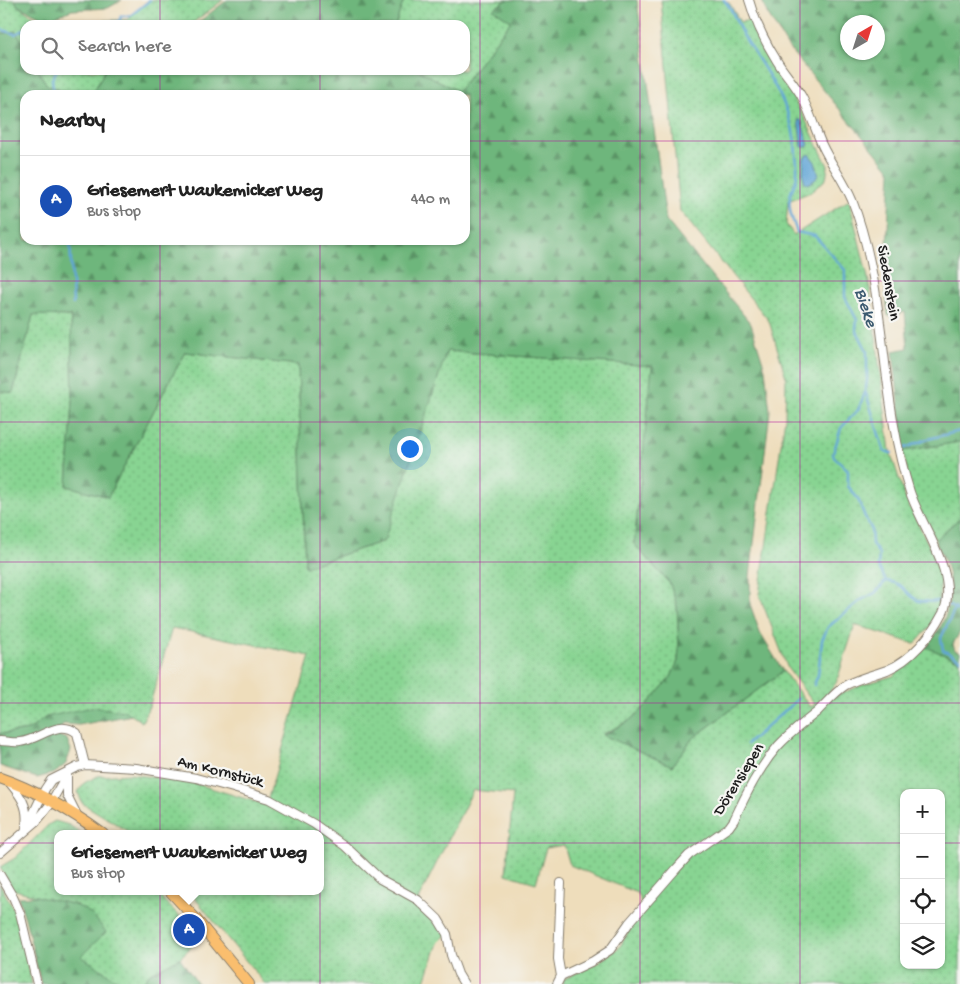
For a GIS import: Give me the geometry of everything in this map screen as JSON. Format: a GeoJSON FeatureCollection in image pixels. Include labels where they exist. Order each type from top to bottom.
{"type":"FeatureCollection","features":[{"type":"Feature","properties":{"kind":"main road"},"geometry":{"type":"LineString","coordinates":[[4,779],[52,800],[97,830]]}},
{"type":"Feature","properties":{"kind":"main road"},"geometry":{"type":"LineString","coordinates":[[174,895],[249,984]]}},
{"type":"Feature","properties":{"kind":"street","name":"Siedenstein"},"geometry":{"type":"LineString","coordinates":[[749,0],[758,26],[776,60],[802,96],[823,147],[853,204],[864,236],[873,280],[895,432],[902,463],[911,494],[934,545],[945,573],[948,587]]}},
{"type":"Feature","properties":{"kind":"street","name":"Dörensiepen"},"geometry":{"type":"LineString","coordinates":[[561,883],[559,980],[610,950],[629,923],[677,868],[689,856],[728,827],[734,820],[763,765],[774,751],[834,694],[861,678],[887,669],[911,654],[924,642],[944,611],[948,587]]}},
{"type":"Feature","properties":{"kind":"street"},"geometry":{"type":"LineString","coordinates":[[0,741],[21,742],[57,728],[66,727],[76,733],[85,764]]}},
{"type":"Feature","properties":{"kind":"street","name":"Am Kornstück"},"geometry":{"type":"LineString","coordinates":[[25,832],[41,795],[51,780],[85,764],[136,768],[196,778],[233,788],[269,799],[322,830]]}},
{"type":"Feature","properties":{"kind":"street"},"geometry":{"type":"LineString","coordinates":[[0,853],[36,822],[52,800],[68,772]]}},
{"type":"Feature","properties":{"kind":"street"},"geometry":{"type":"LineString","coordinates":[[68,772],[67,795],[76,815]]}},
{"type":"Feature","properties":{"kind":"street"},"geometry":{"type":"LineString","coordinates":[[4,779],[21,797],[25,805],[27,822],[25,832]]}},
{"type":"Feature","properties":{"kind":"street","name":"Am Kornstück"},"geometry":{"type":"LineString","coordinates":[[324,831],[345,846],[380,879],[418,900],[438,918],[447,934],[451,955],[464,984]]}},
{"type":"Feature","properties":{"kind":"street"},"geometry":{"type":"LineString","coordinates":[[0,875],[13,897],[20,914],[37,984]]}},
{"type":"Feature","properties":{"kind":"green space"},"geometry":{"type":"Polygon","coordinates":[[[0,0],[15,0],[18,6],[38,20],[20,20],[20,38],[16,31],[0,34],[0,0]]]}},
{"type":"Feature","properties":{"kind":"green space"},"geometry":{"type":"Polygon","coordinates":[[[15,0],[122,0],[108,8],[72,10],[58,15],[51,20],[18,6],[15,0]]]}},
{"type":"Feature","properties":{"kind":"green space"},"geometry":{"type":"Polygon","coordinates":[[[148,0],[223,0],[197,20],[128,20],[148,0]]]}},
{"type":"Feature","properties":{"kind":"green space"},"geometry":{"type":"Polygon","coordinates":[[[227,0],[404,0],[397,20],[201,20],[227,0]]]}},
{"type":"Feature","properties":{"kind":"green space"},"geometry":{"type":"Polygon","coordinates":[[[404,0],[507,0],[493,9],[511,21],[459,90],[456,90],[428,75],[470,75],[470,20],[397,20],[404,0]]]}},
{"type":"Feature","properties":{"kind":"green space"},"geometry":{"type":"Polygon","coordinates":[[[507,0],[637,0],[666,220],[751,324],[765,369],[770,411],[750,576],[750,604],[760,633],[783,671],[692,739],[672,766],[603,735],[629,721],[647,705],[671,677],[678,661],[677,606],[670,584],[634,544],[652,366],[447,351],[384,541],[305,567],[298,365],[185,352],[108,497],[67,486],[73,402],[71,316],[33,315],[13,393],[0,391],[0,34],[16,31],[20,38],[20,75],[41,75],[47,85],[62,90],[20,90],[20,245],[470,245],[470,90],[459,90],[511,21],[493,9],[507,0]]]}},
{"type":"Feature","properties":{"kind":"green space"},"geometry":{"type":"Polygon","coordinates":[[[661,0],[724,0],[730,4],[740,22],[751,20],[806,121],[828,166],[826,179],[811,192],[788,201],[786,224],[794,235],[849,200],[869,282],[890,451],[905,497],[932,552],[941,577],[938,609],[930,627],[915,644],[855,625],[836,683],[823,701],[865,684],[893,676],[926,647],[960,661],[960,984],[562,984],[564,979],[597,963],[619,948],[643,906],[637,893],[570,865],[564,845],[546,848],[536,883],[506,874],[513,794],[473,790],[418,900],[447,934],[438,943],[424,984],[265,984],[192,895],[324,895],[324,830],[126,830],[82,803],[78,792],[84,783],[98,776],[130,774],[194,783],[266,805],[310,656],[172,628],[150,704],[142,722],[125,711],[46,717],[29,730],[0,734],[0,391],[13,393],[33,315],[71,316],[73,402],[67,486],[108,497],[185,352],[298,365],[305,567],[384,541],[446,351],[653,366],[634,544],[670,584],[677,606],[678,661],[671,677],[647,705],[629,721],[603,734],[672,766],[692,739],[783,671],[810,707],[815,705],[788,669],[759,594],[785,418],[786,377],[769,321],[680,211],[661,0]]]}},
{"type":"Feature","properties":{"kind":"green space"},"geometry":{"type":"Polygon","coordinates":[[[762,0],[960,0],[960,442],[903,451],[893,351],[908,348],[905,312],[888,316],[885,284],[891,171],[787,46],[767,13],[762,0]]]}},
{"type":"Feature","properties":{"kind":"green space"},"geometry":{"type":"Polygon","coordinates":[[[41,75],[102,75],[95,90],[62,90],[47,85],[41,75]]]}},
{"type":"Feature","properties":{"kind":"green space"},"geometry":{"type":"Polygon","coordinates":[[[102,75],[428,75],[456,90],[95,90],[102,75]]]}},
{"type":"Feature","properties":{"kind":"green space"},"geometry":{"type":"Polygon","coordinates":[[[960,442],[960,518],[935,540],[912,495],[903,451],[960,442]]]}},
{"type":"Feature","properties":{"kind":"green space"},"geometry":{"type":"Polygon","coordinates":[[[960,518],[960,632],[953,644],[955,650],[960,652],[960,661],[926,647],[943,622],[950,593],[947,568],[935,540],[960,518]]]}},
{"type":"Feature","properties":{"kind":"green space"},"geometry":{"type":"Polygon","coordinates":[[[92,707],[125,711],[132,715],[79,725],[63,724],[58,736],[67,739],[71,750],[66,764],[55,773],[37,778],[0,766],[0,734],[29,730],[46,717],[92,707]]]}},
{"type":"Feature","properties":{"kind":"green space"},"geometry":{"type":"Polygon","coordinates":[[[55,821],[69,825],[76,830],[54,830],[54,895],[158,895],[201,937],[180,958],[149,974],[142,984],[123,984],[80,956],[78,905],[60,903],[12,889],[0,867],[15,858],[48,825],[55,821]]]}},
{"type":"Feature","properties":{"kind":"green space"},"geometry":{"type":"Polygon","coordinates":[[[0,884],[17,916],[32,984],[0,984],[0,884]]]}},
{"type":"Feature","properties":{"kind":"green space"},"geometry":{"type":"Polygon","coordinates":[[[36,896],[72,904],[92,915],[106,932],[81,956],[123,984],[41,984],[18,897],[36,896]]]}},
{"type":"Feature","properties":{"kind":"green space"},"geometry":{"type":"Polygon","coordinates":[[[180,958],[198,984],[142,984],[149,974],[180,958]]]}},
{"type":"Feature","properties":{"kind":"water"},"geometry":{"type":"Polygon","coordinates":[[[798,120],[801,120],[809,145],[807,147],[802,147],[798,120]]]}},
{"type":"Feature","properties":{"kind":"water"},"geometry":{"type":"Polygon","coordinates":[[[809,154],[815,162],[819,175],[808,184],[805,183],[803,176],[804,158],[809,154]]]}},
{"type":"Feature","properties":{"kind":"waterway"},"geometry":{"type":"LineString","coordinates":[[120,20],[121,16],[130,16],[150,0]]}},
{"type":"Feature","properties":{"kind":"waterway","name":"Bieke"},"geometry":{"type":"LineString","coordinates":[[724,0],[777,90],[790,120],[797,160],[796,180],[791,191],[790,207],[797,232],[815,236],[845,270],[845,297],[857,320],[856,329],[867,351],[865,393],[858,410],[841,428],[833,454],[848,470],[848,486],[858,499],[871,528],[872,544],[879,554],[878,566],[886,581],[898,584],[917,600],[926,602],[942,601]]}},
{"type":"Feature","properties":{"kind":"waterway"},"geometry":{"type":"LineString","coordinates":[[47,20],[53,18]]}},
{"type":"Feature","properties":{"kind":"waterway"},"geometry":{"type":"LineString","coordinates":[[0,29],[15,34],[20,32]]}},
{"type":"Feature","properties":{"kind":"waterway"},"geometry":{"type":"LineString","coordinates":[[53,90],[52,79],[54,75]]}},
{"type":"Feature","properties":{"kind":"waterway"},"geometry":{"type":"LineString","coordinates":[[70,245],[73,304]]}},
{"type":"Feature","properties":{"kind":"waterway"},"geometry":{"type":"LineString","coordinates":[[866,393],[884,451],[892,453]]}},
{"type":"Feature","properties":{"kind":"waterway"},"geometry":{"type":"LineString","coordinates":[[905,448],[928,439],[960,431]]}},
{"type":"Feature","properties":{"kind":"waterway"},"geometry":{"type":"LineString","coordinates":[[814,685],[818,675],[822,640],[828,627],[861,600],[875,593],[886,581]]}},
{"type":"Feature","properties":{"kind":"waterway","name":"Bieke"},"geometry":{"type":"LineString","coordinates":[[948,605],[960,612]]}},
{"type":"Feature","properties":{"kind":"waterway","name":"Bieke"},"geometry":{"type":"LineString","coordinates":[[955,608],[941,638],[943,650],[960,659]]}},
{"type":"Feature","properties":{"kind":"waterway"},"geometry":{"type":"LineString","coordinates":[[747,744],[798,699]]}},
{"type":"Feature","properties":{"kind":"place","name":"Griesemert Waukemicker Weg"},"geometry":{"type":"Point","coordinates":[189,930]}}]}
